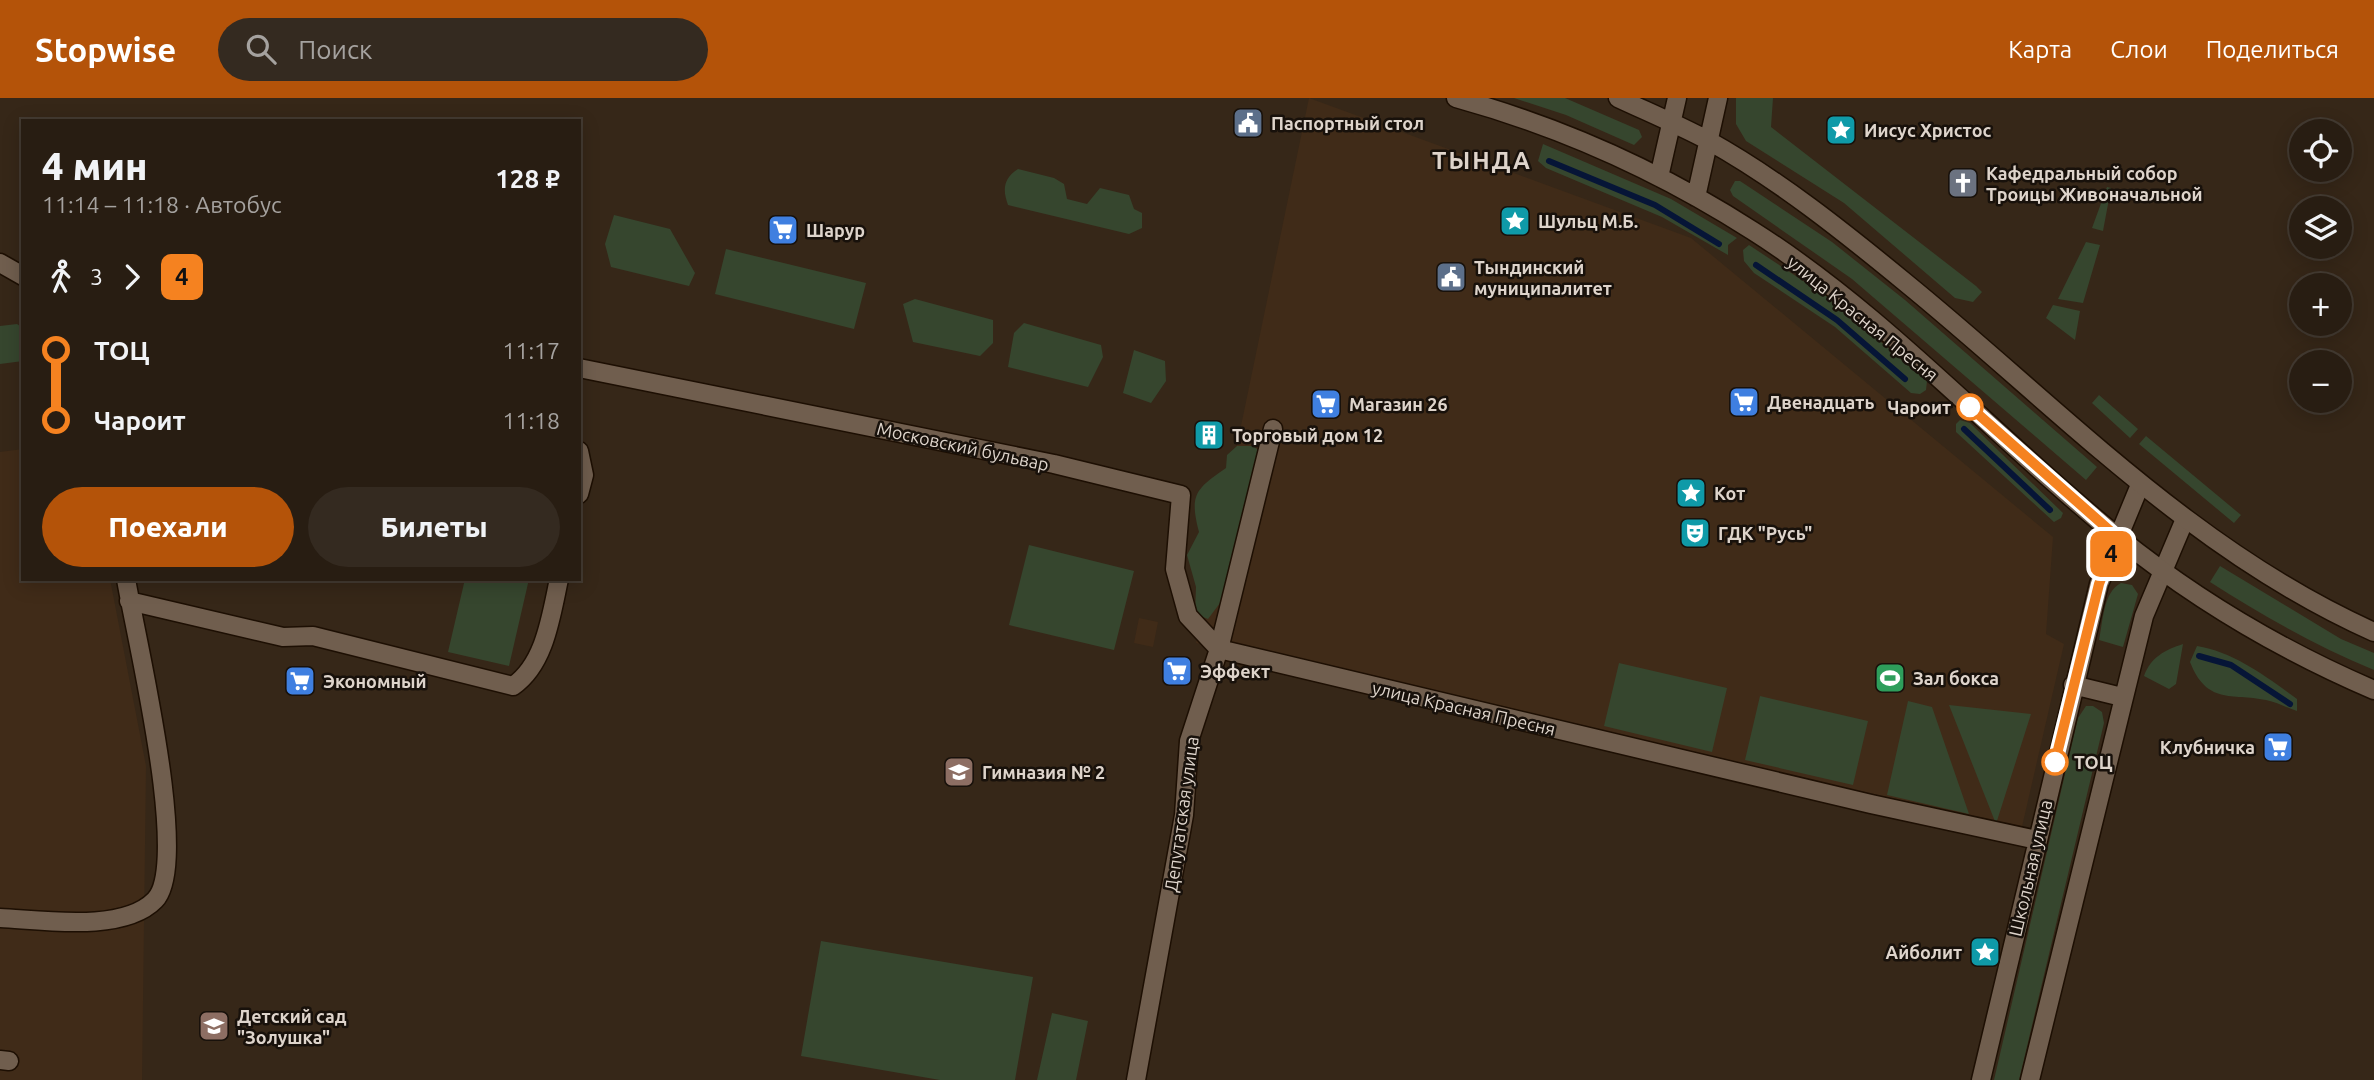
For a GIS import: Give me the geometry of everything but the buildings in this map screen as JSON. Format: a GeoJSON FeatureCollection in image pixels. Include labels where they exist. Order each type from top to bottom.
{"type":"FeatureCollection","features":[{"type":"Feature","properties":{"kind":"street","name":"улица Красная Пресня"},"geometry":{"type":"LineString","coordinates":[[1456,98],[1533,122],[1659,177],[1754,232],[1806,269],[1888,336],[2117,537],[2289,651],[2374,690]]}},
{"type":"Feature","properties":{"kind":"street"},"geometry":{"type":"LineString","coordinates":[[1618,98],[1709,142],[1767,177],[1858,244],[2140,485],[2185,519],[2288,589],[2374,632]]}},
{"type":"Feature","properties":{"kind":"street"},"geometry":{"type":"LineString","coordinates":[[1659,177],[1677,98]]}},
{"type":"Feature","properties":{"kind":"street"},"geometry":{"type":"LineString","coordinates":[[1696,197],[1709,142],[1713,99]]}},
{"type":"Feature","properties":{"kind":"street"},"geometry":{"type":"LineString","coordinates":[[0,263],[21,275]]}},
{"type":"Feature","properties":{"kind":"street","name":"Московский бульвар"},"geometry":{"type":"LineString","coordinates":[[581,368],[1054,464],[1181,495],[1175,569],[1188,616],[1219,649]]}},
{"type":"Feature","properties":{"kind":"street","name":"Депутатская улица"},"geometry":{"type":"LineString","coordinates":[[1136,1080],[1184,815],[1189,741],[1219,649],[1273,429]]}},
{"type":"Feature","properties":{"kind":"street"},"geometry":{"type":"LineString","coordinates":[[581,461],[584,475],[581,486]]}},
{"type":"Feature","properties":{"kind":"street","name":"Школьная улица"},"geometry":{"type":"LineString","coordinates":[[1981,1080],[2099,584],[2140,485]]}},
{"type":"Feature","properties":{"kind":"street"},"geometry":{"type":"LineString","coordinates":[[2029,1080],[2144,615],[2185,519]]}},
{"type":"Feature","properties":{"kind":"street"},"geometry":{"type":"LineString","coordinates":[[0,918],[83,922],[132,914],[157,899],[165,875],[166,799],[126,581]]}},
{"type":"Feature","properties":{"kind":"street"},"geometry":{"type":"LineString","coordinates":[[129,601],[283,637],[313,636],[513,686],[530,675],[550,621],[559,581]]}},
{"type":"Feature","properties":{"kind":"street","name":"улица Красная Пресня"},"geometry":{"type":"LineString","coordinates":[[1219,649],[1871,804],[2037,840]]}},
{"type":"Feature","properties":{"kind":"street"},"geometry":{"type":"LineString","coordinates":[[2073,685],[2122,697]]}},
{"type":"Feature","properties":{"kind":"shaded area"},"geometry":{"type":"Polygon","coordinates":[[[1309,98],[1691,238],[2053,537],[2046,634],[2064,644],[2021,831],[1196,643],[1309,98]]]}},
{"type":"Feature","properties":{"kind":"shaded area"},"geometry":{"type":"Polygon","coordinates":[[[21,449],[21,581],[110,581],[146,766],[142,1080],[0,1080],[0,452],[21,449]]]}},
{"type":"Feature","properties":{"kind":"shaded area"},"geometry":{"type":"Polygon","coordinates":[[[1139,618],[1158,622],[1153,647],[1134,643],[1139,618]]]}},
{"type":"Feature","properties":{"kind":"green space"},"geometry":{"type":"Polygon","coordinates":[[[1514,98],[1565,98],[1639,130],[1642,137],[1634,145],[1566,115],[1514,98]]]}},
{"type":"Feature","properties":{"kind":"green space"},"geometry":{"type":"Polygon","coordinates":[[[1736,98],[1773,98],[1771,127],[1982,292],[1973,302],[1955,298],[1844,203],[1746,141],[1736,124],[1736,98]]]}},
{"type":"Feature","properties":{"kind":"green space"},"geometry":{"type":"Polygon","coordinates":[[[1543,144],[1671,199],[1737,238],[1728,245],[1728,255],[1662,217],[1546,168],[1538,161],[1543,144]]]}},
{"type":"Feature","properties":{"kind":"green space"},"geometry":{"type":"Polygon","coordinates":[[[1018,169],[1054,178],[1064,184],[1067,199],[1087,204],[1100,188],[1129,195],[1134,209],[1142,213],[1142,228],[1129,234],[1008,205],[1006,184],[1018,169]]]}},
{"type":"Feature","properties":{"kind":"green space"},"geometry":{"type":"Polygon","coordinates":[[[1735,181],[1740,181],[1832,242],[1905,300],[2097,467],[2086,480],[1852,279],[1733,196],[1730,190],[1735,181]]]}},
{"type":"Feature","properties":{"kind":"green space"},"geometry":{"type":"Polygon","coordinates":[[[2107,187],[2111,188],[2103,231],[2092,228],[2107,187]]]}},
{"type":"Feature","properties":{"kind":"green space"},"geometry":{"type":"Polygon","coordinates":[[[614,215],[670,229],[695,273],[689,286],[611,267],[605,244],[614,215]]]}},
{"type":"Feature","properties":{"kind":"green space"},"geometry":{"type":"Polygon","coordinates":[[[2086,242],[2100,245],[2083,303],[2058,299],[2086,242]]]}},
{"type":"Feature","properties":{"kind":"green space"},"geometry":{"type":"Polygon","coordinates":[[[1749,245],[1829,298],[1927,381],[1926,390],[1920,394],[1911,393],[1835,327],[1754,273],[1744,261],[1743,250],[1749,245]]]}},
{"type":"Feature","properties":{"kind":"green space"},"geometry":{"type":"Polygon","coordinates":[[[726,249],[866,283],[854,329],[715,294],[726,249]]]}},
{"type":"Feature","properties":{"kind":"green space"},"geometry":{"type":"Polygon","coordinates":[[[915,299],[993,320],[993,343],[980,356],[913,342],[903,304],[915,299]]]}},
{"type":"Feature","properties":{"kind":"green space"},"geometry":{"type":"Polygon","coordinates":[[[2053,305],[2080,311],[2075,340],[2046,318],[2053,305]]]}},
{"type":"Feature","properties":{"kind":"green space"},"geometry":{"type":"Polygon","coordinates":[[[1024,323],[1101,345],[1103,357],[1088,387],[1008,367],[1014,333],[1024,323]]]}},
{"type":"Feature","properties":{"kind":"green space"},"geometry":{"type":"Polygon","coordinates":[[[17,324],[21,327],[21,361],[0,364],[0,326],[17,324]]]}},
{"type":"Feature","properties":{"kind":"green space"},"geometry":{"type":"Polygon","coordinates":[[[1134,350],[1165,361],[1166,381],[1151,403],[1123,393],[1134,350]]]}},
{"type":"Feature","properties":{"kind":"green space"},"geometry":{"type":"Polygon","coordinates":[[[2099,395],[2138,429],[2130,438],[2092,403],[2099,395]]]}},
{"type":"Feature","properties":{"kind":"green space"},"geometry":{"type":"Polygon","coordinates":[[[1960,420],[1970,423],[2063,513],[2061,518],[2054,522],[1956,432],[1956,424],[1960,420]]]}},
{"type":"Feature","properties":{"kind":"green space"},"geometry":{"type":"Polygon","coordinates":[[[2146,436],[2241,515],[2234,523],[2139,444],[2146,436]]]}},
{"type":"Feature","properties":{"kind":"green space"},"geometry":{"type":"Polygon","coordinates":[[[1237,446],[1253,446],[1261,452],[1226,595],[1208,619],[1195,614],[1196,587],[1187,555],[1199,532],[1195,501],[1202,487],[1226,468],[1227,455],[1237,446]]]}},
{"type":"Feature","properties":{"kind":"green space"},"geometry":{"type":"Polygon","coordinates":[[[1029,545],[1134,571],[1114,650],[1009,625],[1029,545]]]}},
{"type":"Feature","properties":{"kind":"green space"},"geometry":{"type":"Polygon","coordinates":[[[2220,566],[2341,639],[2374,653],[2374,670],[2290,630],[2210,582],[2220,566]]]}},
{"type":"Feature","properties":{"kind":"green space"},"geometry":{"type":"Polygon","coordinates":[[[465,581],[529,581],[509,666],[448,652],[465,581]]]}},
{"type":"Feature","properties":{"kind":"green space"},"geometry":{"type":"Polygon","coordinates":[[[2121,583],[2132,585],[2138,594],[2123,647],[2099,640],[2107,600],[2121,583]]]}},
{"type":"Feature","properties":{"kind":"green space"},"geometry":{"type":"Polygon","coordinates":[[[2183,644],[2176,684],[2169,689],[2144,676],[2159,655],[2183,644]]]}},
{"type":"Feature","properties":{"kind":"green space"},"geometry":{"type":"Polygon","coordinates":[[[2197,646],[2224,654],[2262,674],[2297,699],[2297,711],[2270,701],[2212,691],[2197,676],[2190,662],[2197,646]]]}},
{"type":"Feature","properties":{"kind":"green space"},"geometry":{"type":"Polygon","coordinates":[[[1619,663],[1727,688],[1712,752],[1604,726],[1619,663]]]}},
{"type":"Feature","properties":{"kind":"green space"},"geometry":{"type":"Polygon","coordinates":[[[1760,696],[1868,721],[1853,785],[1745,760],[1760,696]]]}},
{"type":"Feature","properties":{"kind":"green space"},"geometry":{"type":"Polygon","coordinates":[[[1908,701],[1932,707],[1969,814],[1887,795],[1908,701]]]}},
{"type":"Feature","properties":{"kind":"green space"},"geometry":{"type":"Polygon","coordinates":[[[1949,705],[2031,714],[1996,824],[1949,705]]]}},
{"type":"Feature","properties":{"kind":"green space"},"geometry":{"type":"Polygon","coordinates":[[[2086,706],[2093,706],[2102,712],[2104,723],[2019,1080],[1994,1080],[2078,718],[2086,706]]]}},
{"type":"Feature","properties":{"kind":"green space"},"geometry":{"type":"Polygon","coordinates":[[[821,941],[1033,977],[1015,1080],[940,1080],[801,1056],[821,941]]]}},
{"type":"Feature","properties":{"kind":"green space"},"geometry":{"type":"Polygon","coordinates":[[[1052,1013],[1088,1021],[1076,1080],[1037,1080],[1052,1013]]]}},
{"type":"Feature","properties":{"kind":"waterway"},"geometry":{"type":"LineString","coordinates":[[1549,161],[1655,205],[1719,244]]}},
{"type":"Feature","properties":{"kind":"waterway"},"geometry":{"type":"LineString","coordinates":[[1756,265],[1837,320],[1905,379]]}},
{"type":"Feature","properties":{"kind":"waterway"},"geometry":{"type":"LineString","coordinates":[[1964,429],[2050,510]]}},
{"type":"Feature","properties":{"kind":"waterway"},"geometry":{"type":"LineString","coordinates":[[2199,656],[2231,665],[2290,704]]}},
{"type":"Feature","properties":{"kind":"bus line","name":"4"},"geometry":{"type":"LineString","coordinates":[[1970,407],[2117,537],[2099,584],[2055,762]]}},
{"type":"Feature","properties":{"kind":"place","name":"Паспортный стол"},"geometry":{"type":"Point","coordinates":[1248,123]}},
{"type":"Feature","properties":{"kind":"place","name":"Иисус Христос"},"geometry":{"type":"Point","coordinates":[1841,130]}},
{"type":"Feature","properties":{"kind":"place","name":"Кафедральный собор Троицы Живоначальной"},"geometry":{"type":"Point","coordinates":[1963,183]}},
{"type":"Feature","properties":{"kind":"place","name":"Шульц М.Б."},"geometry":{"type":"Point","coordinates":[1515,221]}},
{"type":"Feature","properties":{"kind":"place","name":"Шарур"},"geometry":{"type":"Point","coordinates":[783,230]}},
{"type":"Feature","properties":{"kind":"place","name":"Тындинский муниципалитет"},"geometry":{"type":"Point","coordinates":[1451,277]}},
{"type":"Feature","properties":{"kind":"place","name":"Двенадцать"},"geometry":{"type":"Point","coordinates":[1744,402]}},
{"type":"Feature","properties":{"kind":"place","name":"Магазин 26"},"geometry":{"type":"Point","coordinates":[1326,404]}},
{"type":"Feature","properties":{"kind":"place","name":"Чароит"},"geometry":{"type":"Point","coordinates":[1970,407]}},
{"type":"Feature","properties":{"kind":"place","name":"Торговый дом 12"},"geometry":{"type":"Point","coordinates":[1209,435]}},
{"type":"Feature","properties":{"kind":"place","name":"Кот"},"geometry":{"type":"Point","coordinates":[1691,493]}},
{"type":"Feature","properties":{"kind":"place","name":"ГДК \"Русь\""},"geometry":{"type":"Point","coordinates":[1695,533]}},
{"type":"Feature","properties":{"kind":"place","name":"Эффект"},"geometry":{"type":"Point","coordinates":[1177,671]}},
{"type":"Feature","properties":{"kind":"place","name":"Зал бокса"},"geometry":{"type":"Point","coordinates":[1890,678]}},
{"type":"Feature","properties":{"kind":"place","name":"Экономный"},"geometry":{"type":"Point","coordinates":[300,681]}},
{"type":"Feature","properties":{"kind":"place","name":"Клубничка"},"geometry":{"type":"Point","coordinates":[2278,747]}},
{"type":"Feature","properties":{"kind":"place","name":"ТОЦ"},"geometry":{"type":"Point","coordinates":[2055,762]}},
{"type":"Feature","properties":{"kind":"place","name":"Гимназия № 2"},"geometry":{"type":"Point","coordinates":[959,772]}},
{"type":"Feature","properties":{"kind":"place","name":"Айболит"},"geometry":{"type":"Point","coordinates":[1985,952]}},
{"type":"Feature","properties":{"kind":"place","name":"Детский сад \"Золушка\""},"geometry":{"type":"Point","coordinates":[214,1026]}},
{"type":"Feature","properties":{"kind":"district","name":"ТЫНДА"},"geometry":{"type":"Point","coordinates":[1482,160]}}]}
